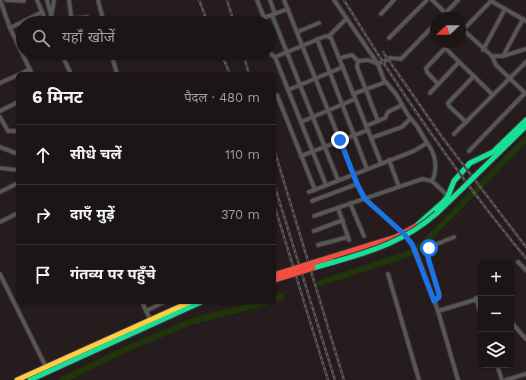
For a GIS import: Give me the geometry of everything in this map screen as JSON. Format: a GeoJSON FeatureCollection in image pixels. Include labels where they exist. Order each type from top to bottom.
{"type":"FeatureCollection","features":[{"type":"Feature","properties":{"kind":"street"},"geometry":{"type":"LineString","coordinates":[[0,0],[2,14],[16,40]]}},
{"type":"Feature","properties":{"kind":"street"},"geometry":{"type":"LineString","coordinates":[[6,0],[24,2]]}},
{"type":"Feature","properties":{"kind":"street"},"geometry":{"type":"LineString","coordinates":[[37,0],[44,16]]}},
{"type":"Feature","properties":{"kind":"street"},"geometry":{"type":"LineString","coordinates":[[46,0],[51,16]]}},
{"type":"Feature","properties":{"kind":"street"},"geometry":{"type":"LineString","coordinates":[[51,16],[54,0]]}},
{"type":"Feature","properties":{"kind":"street"},"geometry":{"type":"LineString","coordinates":[[69,0],[71,16]]}},
{"type":"Feature","properties":{"kind":"street"},"geometry":{"type":"LineString","coordinates":[[98,0],[102,16]]}},
{"type":"Feature","properties":{"kind":"street"},"geometry":{"type":"LineString","coordinates":[[257,0],[264,16],[274,15],[288,9]]}},
{"type":"Feature","properties":{"kind":"street"},"geometry":{"type":"LineString","coordinates":[[270,0],[274,15]]}},
{"type":"Feature","properties":{"kind":"street"},"geometry":{"type":"LineString","coordinates":[[284,0],[357,184],[365,199],[404,234],[418,255],[438,311],[458,380]]}},
{"type":"Feature","properties":{"kind":"street"},"geometry":{"type":"LineString","coordinates":[[334,0],[346,19],[382,62],[386,82],[410,119],[417,126],[433,154],[436,165],[436,173],[432,181]]}},
{"type":"Feature","properties":{"kind":"street"},"geometry":{"type":"LineString","coordinates":[[381,14],[394,0]]}},
{"type":"Feature","properties":{"kind":"street"},"geometry":{"type":"LineString","coordinates":[[389,38],[427,0]]}},
{"type":"Feature","properties":{"kind":"street"},"geometry":{"type":"LineString","coordinates":[[432,0],[445,12]]}},
{"type":"Feature","properties":{"kind":"street"},"geometry":{"type":"LineString","coordinates":[[447,12],[458,0]]}},
{"type":"Feature","properties":{"kind":"street"},"geometry":{"type":"LineString","coordinates":[[466,25],[491,1],[524,20],[503,56]]}},
{"type":"Feature","properties":{"kind":"street"},"geometry":{"type":"LineString","coordinates":[[483,50],[505,9]]}},
{"type":"Feature","properties":{"kind":"street"},"geometry":{"type":"LineString","coordinates":[[34,16],[42,12]]}},
{"type":"Feature","properties":{"kind":"street"},"geometry":{"type":"LineString","coordinates":[[276,57],[317,39],[329,36],[346,19]]}},
{"type":"Feature","properties":{"kind":"street"},"geometry":{"type":"LineString","coordinates":[[276,21],[338,180]]}},
{"type":"Feature","properties":{"kind":"street"},"geometry":{"type":"LineString","coordinates":[[297,32],[319,24]]}},
{"type":"Feature","properties":{"kind":"street"},"geometry":{"type":"LineString","coordinates":[[10,28],[16,25]]}},
{"type":"Feature","properties":{"kind":"street"},"geometry":{"type":"LineString","coordinates":[[390,58],[402,59],[430,29]]}},
{"type":"Feature","properties":{"kind":"street"},"geometry":{"type":"LineString","coordinates":[[466,35],[492,56],[496,65],[525,94],[469,152]]}},
{"type":"Feature","properties":{"kind":"street"},"geometry":{"type":"LineString","coordinates":[[329,36],[340,58],[381,163]]}},
{"type":"Feature","properties":{"kind":"street"},"geometry":{"type":"LineString","coordinates":[[317,39],[367,169]]}},
{"type":"Feature","properties":{"kind":"street"},"geometry":{"type":"LineString","coordinates":[[438,84],[427,72],[426,68],[445,48],[493,95]]}},
{"type":"Feature","properties":{"kind":"street"},"geometry":{"type":"LineString","coordinates":[[492,56],[503,56],[526,49]]}},
{"type":"Feature","properties":{"kind":"street"},"geometry":{"type":"LineString","coordinates":[[340,58],[352,55],[358,61],[358,67],[378,121]]}},
{"type":"Feature","properties":{"kind":"street"},"geometry":{"type":"LineString","coordinates":[[26,60],[31,72]]}},
{"type":"Feature","properties":{"kind":"street"},"geometry":{"type":"LineString","coordinates":[[64,60],[70,72]]}},
{"type":"Feature","properties":{"kind":"street"},"geometry":{"type":"LineString","coordinates":[[113,60],[116,72]]}},
{"type":"Feature","properties":{"kind":"street"},"geometry":{"type":"LineString","coordinates":[[276,60],[326,185]]}},
{"type":"Feature","properties":{"kind":"street"},"geometry":{"type":"LineString","coordinates":[[358,61],[368,60],[382,62]]}},
{"type":"Feature","properties":{"kind":"street"},"geometry":{"type":"LineString","coordinates":[[430,93],[459,62]]}},
{"type":"Feature","properties":{"kind":"street"},"geometry":{"type":"LineString","coordinates":[[454,134],[526,62]]}},
{"type":"Feature","properties":{"kind":"street"},"geometry":{"type":"LineString","coordinates":[[288,90],[343,66]]}},
{"type":"Feature","properties":{"kind":"street"},"geometry":{"type":"LineString","coordinates":[[23,72],[30,69]]}},
{"type":"Feature","properties":{"kind":"street"},"geometry":{"type":"LineString","coordinates":[[0,84],[16,76]]}},
{"type":"Feature","properties":{"kind":"street"},"geometry":{"type":"LineString","coordinates":[[466,122],[449,106],[448,103],[474,76]]}},
{"type":"Feature","properties":{"kind":"street"},"geometry":{"type":"LineString","coordinates":[[353,94],[386,82]]}},
{"type":"Feature","properties":{"kind":"street"},"geometry":{"type":"LineString","coordinates":[[277,95],[314,190]]}},
{"type":"Feature","properties":{"kind":"street"},"geometry":{"type":"LineString","coordinates":[[301,122],[312,116],[355,99]]}},
{"type":"Feature","properties":{"kind":"street"},"geometry":{"type":"LineString","coordinates":[[0,111],[16,103]]}},
{"type":"Feature","properties":{"kind":"street"},"geometry":{"type":"LineString","coordinates":[[301,156],[354,135],[386,117],[388,112],[402,106]]}},
{"type":"Feature","properties":{"kind":"street"},"geometry":{"type":"LineString","coordinates":[[0,117],[8,131],[16,131]]}},
{"type":"Feature","properties":{"kind":"street"},"geometry":{"type":"LineString","coordinates":[[371,138],[402,127],[410,119]]}},
{"type":"Feature","properties":{"kind":"street"},"geometry":{"type":"LineString","coordinates":[[276,279],[404,234],[422,221],[448,196],[454,180],[470,163],[493,152],[526,120]]}},
{"type":"Feature","properties":{"kind":"street"},"geometry":{"type":"LineString","coordinates":[[276,275],[334,262],[402,240],[418,230],[526,126]]}},
{"type":"Feature","properties":{"kind":"street"},"geometry":{"type":"LineString","coordinates":[[310,192],[414,151],[427,143]]}},
{"type":"Feature","properties":{"kind":"street"},"geometry":{"type":"LineString","coordinates":[[0,147],[16,153]]}},
{"type":"Feature","properties":{"kind":"street"},"geometry":{"type":"LineString","coordinates":[[389,160],[399,187]]}},
{"type":"Feature","properties":{"kind":"street"},"geometry":{"type":"LineString","coordinates":[[0,168],[16,170]]}},
{"type":"Feature","properties":{"kind":"street"},"geometry":{"type":"LineString","coordinates":[[314,216],[422,179],[432,181],[448,196]]}},
{"type":"Feature","properties":{"kind":"street"},"geometry":{"type":"LineString","coordinates":[[0,192],[16,184]]}},
{"type":"Feature","properties":{"kind":"street"},"geometry":{"type":"LineString","coordinates":[[312,201],[357,184]]}},
{"type":"Feature","properties":{"kind":"street"},"geometry":{"type":"LineString","coordinates":[[350,203],[364,236]]}},
{"type":"Feature","properties":{"kind":"street"},"geometry":{"type":"LineString","coordinates":[[318,245],[349,238],[338,208]]}},
{"type":"Feature","properties":{"kind":"street"},"geometry":{"type":"LineString","coordinates":[[0,222],[16,214]]}},
{"type":"Feature","properties":{"kind":"street"},"geometry":{"type":"LineString","coordinates":[[314,230],[342,220]]}},
{"type":"Feature","properties":{"kind":"street"},"geometry":{"type":"LineString","coordinates":[[434,301],[439,297],[439,294],[428,259],[428,251],[432,246],[454,237]]}},
{"type":"Feature","properties":{"kind":"street"},"geometry":{"type":"LineString","coordinates":[[518,262],[526,270]]}},
{"type":"Feature","properties":{"kind":"street"},"geometry":{"type":"LineString","coordinates":[[0,274],[48,369]]}},
{"type":"Feature","properties":{"kind":"street"},"geometry":{"type":"LineString","coordinates":[[388,274],[420,380]]}},
{"type":"Feature","properties":{"kind":"street"},"geometry":{"type":"LineString","coordinates":[[438,311],[476,298],[478,305]]}},
{"type":"Feature","properties":{"kind":"street"},"geometry":{"type":"LineString","coordinates":[[143,304],[151,321]]}},
{"type":"Feature","properties":{"kind":"street"},"geometry":{"type":"LineString","coordinates":[[146,311],[160,304]]}},
{"type":"Feature","properties":{"kind":"street"},"geometry":{"type":"LineString","coordinates":[[17,380],[48,369],[186,304]]}},
{"type":"Feature","properties":{"kind":"street"},"geometry":{"type":"LineString","coordinates":[[151,321],[196,304]]}},
{"type":"Feature","properties":{"kind":"street"},"geometry":{"type":"LineString","coordinates":[[514,325],[526,339]]}},
{"type":"Feature","properties":{"kind":"street"},"geometry":{"type":"LineString","coordinates":[[498,368],[502,380]]}},
{"type":"Feature","properties":{"kind":"street"},"geometry":{"type":"LineString","coordinates":[[30,380],[48,369]]}},
{"type":"Feature","properties":{"kind":"street"},"geometry":{"type":"LineString","coordinates":[[506,380],[526,374]]}},
{"type":"Feature","properties":{"kind":"waterway"},"geometry":{"type":"LineString","coordinates":[[320,283],[411,253],[422,245],[526,139]]}},
{"type":"Feature","properties":{"kind":"waterway"},"geometry":{"type":"LineString","coordinates":[[276,298],[281,297]]}},
{"type":"Feature","properties":{"kind":"waterway"},"geometry":{"type":"LineString","coordinates":[[62,380],[124,350],[190,322],[259,304]]}},
{"type":"Feature","properties":{"kind":"railway"},"geometry":{"type":"LineString","coordinates":[[199,0],[205,16]]}},
{"type":"Feature","properties":{"kind":"railway"},"geometry":{"type":"LineString","coordinates":[[227,0],[232,16]]}},
{"type":"Feature","properties":{"kind":"railway"},"geometry":{"type":"LineString","coordinates":[[344,0],[386,67],[453,165],[526,258]]}},
{"type":"Feature","properties":{"kind":"railway"},"geometry":{"type":"LineString","coordinates":[[383,52],[442,137],[526,247]]}},
{"type":"Feature","properties":{"kind":"railway"},"geometry":{"type":"LineString","coordinates":[[224,60],[229,72]]}},
{"type":"Feature","properties":{"kind":"railway"},"geometry":{"type":"LineString","coordinates":[[245,60],[248,72]]}},
{"type":"Feature","properties":{"kind":"railway"},"geometry":{"type":"LineString","coordinates":[[276,156],[344,380]]}},
{"type":"Feature","properties":{"kind":"railway"},"geometry":{"type":"LineString","coordinates":[[276,190],[335,380]]}},
{"type":"Feature","properties":{"kind":"railway"},"geometry":{"type":"LineString","coordinates":[[276,211],[328,380]]}},
{"type":"Feature","properties":{"kind":"traffic: fast"},"geometry":{"type":"LineString","coordinates":[[416,226],[443,202],[448,196],[454,181],[470,163],[493,152],[526,120]]}},
{"type":"Feature","properties":{"kind":"traffic: fast"},"geometry":{"type":"LineString","coordinates":[[474,177],[526,126]]}},
{"type":"Feature","properties":{"kind":"traffic: fast"},"geometry":{"type":"LineString","coordinates":[[464,187],[474,177]]}},
{"type":"Feature","properties":{"kind":"traffic: fast"},"geometry":{"type":"LineString","coordinates":[[437,213],[464,187]]}},
{"type":"Feature","properties":{"kind":"traffic: fast"},"geometry":{"type":"LineString","coordinates":[[334,262],[389,244],[414,230],[437,213]]}},
{"type":"Feature","properties":{"kind":"traffic: fast"},"geometry":{"type":"LineString","coordinates":[[313,268],[334,262]]}},
{"type":"Feature","properties":{"kind":"traffic: fast"},"geometry":{"type":"LineString","coordinates":[[30,380],[197,304]]}},
{"type":"Feature","properties":{"kind":"traffic: slow"},"geometry":{"type":"LineString","coordinates":[[17,380],[186,304]]}},
{"type":"Feature","properties":{"kind":"traffic: jam"},"geometry":{"type":"LineString","coordinates":[[312,263],[396,237],[416,226]]}},
{"type":"Feature","properties":{"kind":"traffic: jam"},"geometry":{"type":"LineString","coordinates":[[276,274],[312,263]]}},
{"type":"Feature","properties":{"kind":"traffic: jam"},"geometry":{"type":"LineString","coordinates":[[276,279],[313,268]]}},
{"type":"Feature","properties":{"kind":"route"},"geometry":{"type":"LineString","coordinates":[[340,140],[357,184],[365,199],[404,234],[412,244],[418,255],[434,301],[438,299],[439,294],[428,259],[427,254],[429,248]]}}]}
